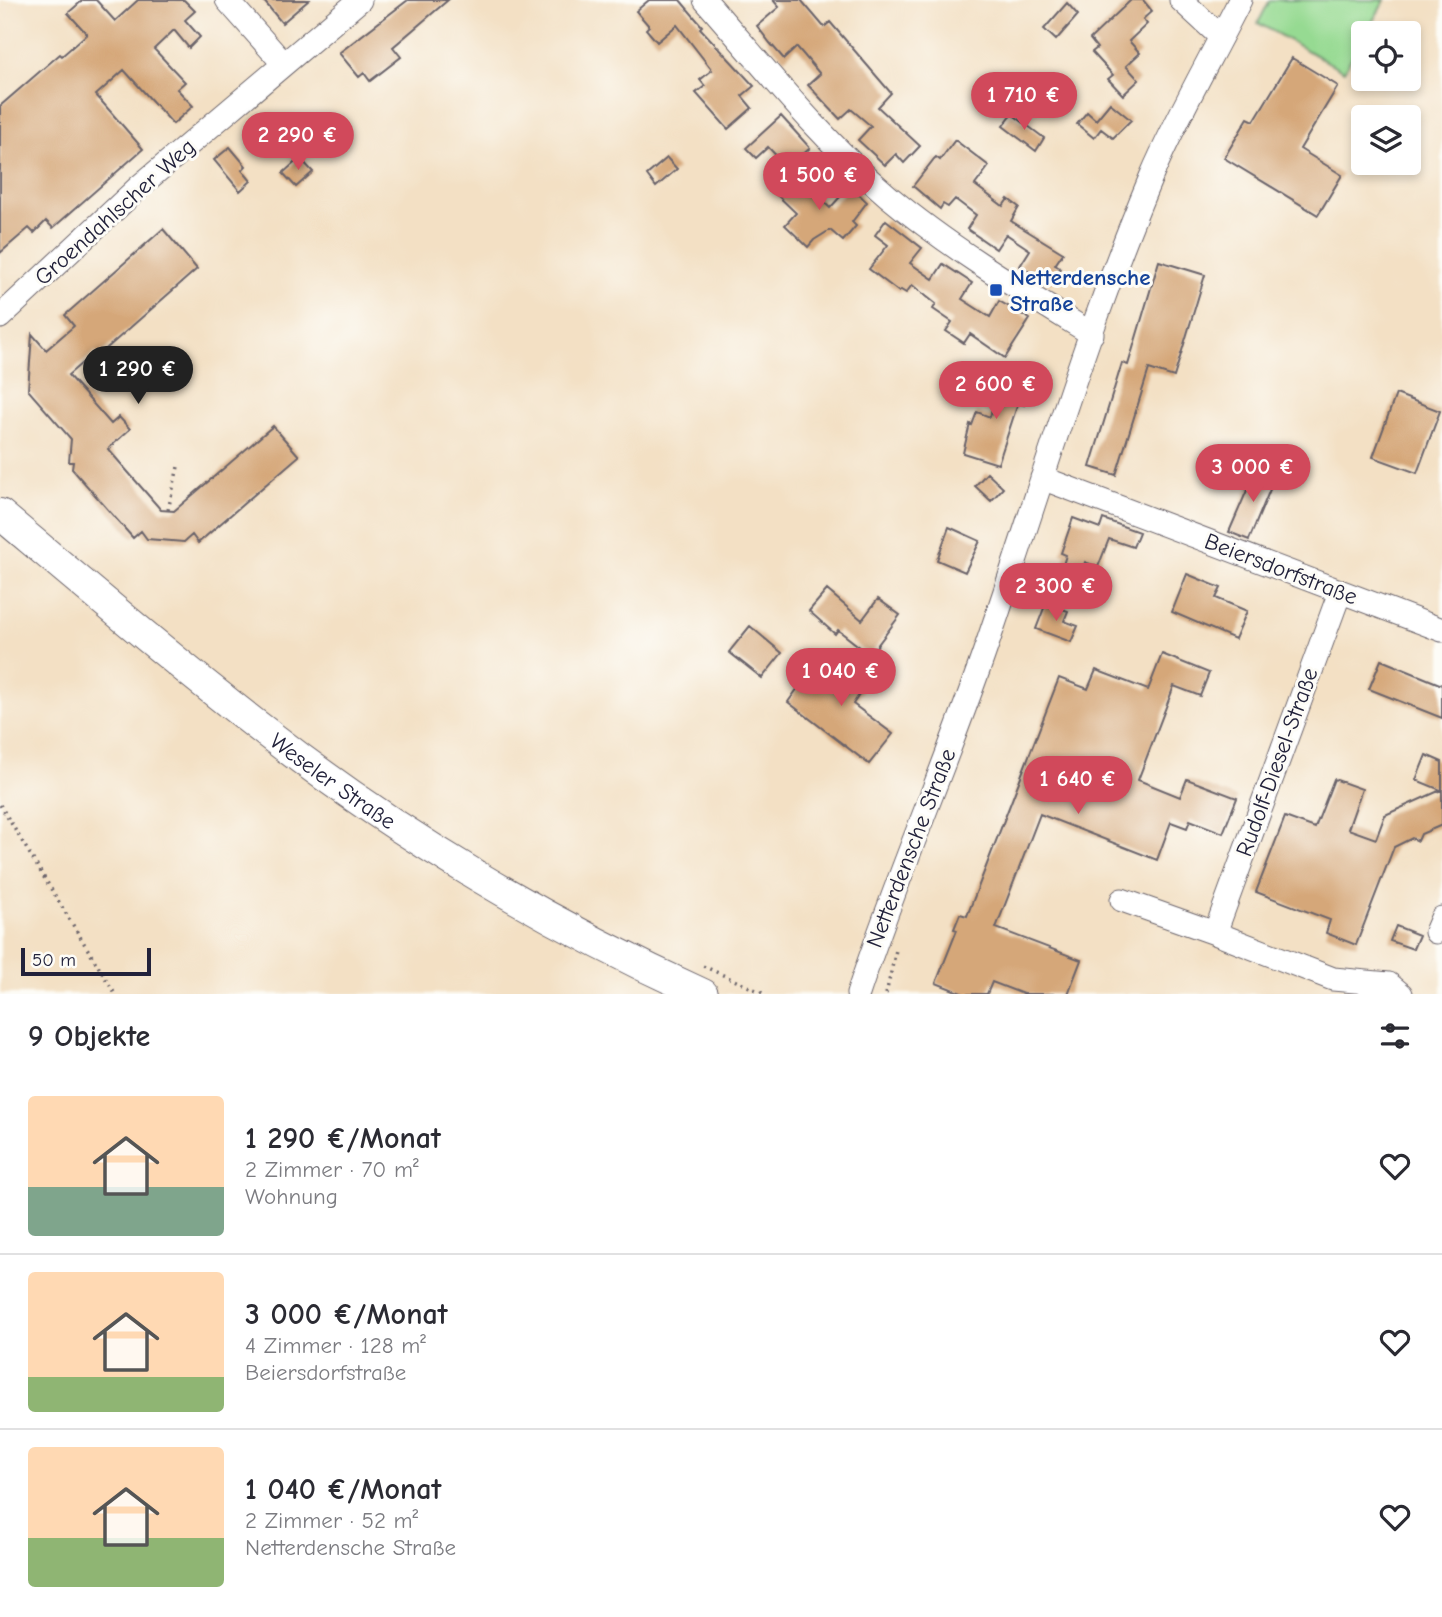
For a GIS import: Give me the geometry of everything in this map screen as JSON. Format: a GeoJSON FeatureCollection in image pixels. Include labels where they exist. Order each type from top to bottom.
{"type":"FeatureCollection","features":[{"type":"Feature","properties":{"kind":"main road","name":"Weseler Straße"},"geometry":{"type":"LineString","coordinates":[[0,514],[268,734],[412,836],[543,914],[667,978],[703,980]]}},
{"type":"Feature","properties":{"kind":"street"},"geometry":{"type":"LineString","coordinates":[[227,0],[284,63]]}},
{"type":"Feature","properties":{"kind":"street","name":"Groendahlscher Weg"},"geometry":{"type":"LineString","coordinates":[[0,317],[141,185],[360,0]]}},
{"type":"Feature","properties":{"kind":"street"},"geometry":{"type":"LineString","coordinates":[[705,0],[850,161],[889,196],[1003,279],[1092,334]]}},
{"type":"Feature","properties":{"kind":"street"},"geometry":{"type":"LineString","coordinates":[[1181,0],[1221,37]]}},
{"type":"Feature","properties":{"kind":"street","name":"Netterdensche Straße"},"geometry":{"type":"LineString","coordinates":[[858,994],[895,885],[944,764],[993,629],[1042,478],[1123,246],[1152,174],[1240,0]]}},
{"type":"Feature","properties":{"kind":"street","name":"Beiersdorfstraße"},"geometry":{"type":"LineString","coordinates":[[1042,478],[1442,631]]}},
{"type":"Feature","properties":{"kind":"street","name":"Rudolf-Diesel-Straße"},"geometry":{"type":"LineString","coordinates":[[1215,933],[1340,592]]}},
{"type":"Feature","properties":{"kind":"street"},"geometry":{"type":"LineString","coordinates":[[1122,900],[1333,979],[1395,989]]}},
{"type":"Feature","properties":{"kind":"path"},"geometry":{"type":"LineString","coordinates":[[168,510],[178,467]]}},
{"type":"Feature","properties":{"kind":"path"},"geometry":{"type":"LineString","coordinates":[[0,805],[114,994]]}},
{"type":"Feature","properties":{"kind":"path"},"geometry":{"type":"LineString","coordinates":[[703,980],[765,994]]}},
{"type":"Feature","properties":{"kind":"green space"},"geometry":{"type":"Polygon","coordinates":[[[1270,0],[1385,0],[1373,21],[1351,21],[1351,59],[1344,71],[1258,23],[1270,0]]]}},
{"type":"Feature","properties":{"kind":"building"},"geometry":{"type":"Polygon","coordinates":[[[83,0],[96,0],[115,21],[138,0],[184,0],[195,11],[185,20],[200,37],[189,48],[174,30],[154,49],[185,82],[177,89],[193,106],[173,124],[124,70],[96,95],[143,149],[53,228],[46,221],[34,233],[29,228],[0,253],[0,106],[87,34],[68,13],[83,0]]]}},
{"type":"Feature","properties":{"kind":"building"},"geometry":{"type":"Polygon","coordinates":[[[263,0],[309,0],[282,23],[263,0]]]}},
{"type":"Feature","properties":{"kind":"building"},"geometry":{"type":"Polygon","coordinates":[[[408,0],[448,0],[393,47],[401,57],[370,81],[364,73],[359,77],[339,53],[408,0]]]}},
{"type":"Feature","properties":{"kind":"building"},"geometry":{"type":"Polygon","coordinates":[[[649,0],[680,0],[702,26],[700,28],[754,86],[742,96],[752,108],[728,129],[696,93],[705,86],[700,80],[712,70],[677,25],[657,42],[646,29],[649,26],[636,11],[649,0]]]}},
{"type":"Feature","properties":{"kind":"building"},"geometry":{"type":"Polygon","coordinates":[[[773,0],[801,0],[824,27],[830,22],[891,93],[878,107],[920,146],[904,163],[896,154],[885,165],[858,140],[871,126],[851,109],[840,119],[808,85],[820,74],[797,47],[784,59],[770,43],[757,26],[779,7],[773,0]]]}},
{"type":"Feature","properties":{"kind":"building"},"geometry":{"type":"Polygon","coordinates":[[[1131,0],[1143,0],[1152,11],[1143,19],[1147,24],[1129,41],[1140,53],[1126,66],[1139,80],[1123,95],[1108,79],[1113,75],[1092,52],[1097,48],[1090,39],[1131,0]]]}},
{"type":"Feature","properties":{"kind":"building"},"geometry":{"type":"Polygon","coordinates":[[[1067,3],[1078,15],[1056,40],[1044,29],[1067,3]]]}},
{"type":"Feature","properties":{"kind":"building"},"geometry":{"type":"Polygon","coordinates":[[[1292,58],[1338,86],[1300,149],[1342,175],[1318,215],[1224,158],[1248,118],[1254,121],[1292,58]]]}},
{"type":"Feature","properties":{"kind":"building"},"geometry":{"type":"Polygon","coordinates":[[[1110,103],[1131,120],[1113,138],[1101,129],[1094,138],[1077,124],[1087,112],[1096,120],[1110,103]]]}},
{"type":"Feature","properties":{"kind":"building"},"geometry":{"type":"Polygon","coordinates":[[[1012,114],[1044,138],[1036,151],[1003,126],[1012,114]]]}},
{"type":"Feature","properties":{"kind":"building"},"geometry":{"type":"Polygon","coordinates":[[[781,116],[810,148],[788,168],[768,147],[756,158],[746,148],[781,116]]]}},
{"type":"Feature","properties":{"kind":"building"},"geometry":{"type":"Polygon","coordinates":[[[955,140],[989,166],[975,185],[1003,206],[1008,199],[1019,207],[1011,221],[1063,253],[1055,265],[1060,268],[1051,284],[1020,266],[1030,250],[1006,234],[996,249],[967,229],[976,215],[955,199],[948,207],[943,204],[940,209],[913,186],[934,159],[936,157],[940,160],[955,140]]]}},
{"type":"Feature","properties":{"kind":"building"},"geometry":{"type":"Polygon","coordinates":[[[230,147],[246,166],[242,170],[251,181],[240,191],[214,160],[230,147]]]}},
{"type":"Feature","properties":{"kind":"building"},"geometry":{"type":"Polygon","coordinates":[[[300,158],[313,172],[296,187],[283,173],[300,158]]]}},
{"type":"Feature","properties":{"kind":"building"},"geometry":{"type":"Polygon","coordinates":[[[667,158],[677,169],[656,187],[647,175],[667,158]]]}},
{"type":"Feature","properties":{"kind":"building"},"geometry":{"type":"Polygon","coordinates":[[[784,177],[801,195],[808,187],[830,208],[850,186],[867,202],[852,222],[856,226],[843,241],[830,230],[808,247],[785,225],[796,213],[771,189],[784,177]]]}},
{"type":"Feature","properties":{"kind":"building"},"geometry":{"type":"Polygon","coordinates":[[[886,220],[922,248],[910,263],[933,279],[943,264],[972,283],[962,299],[990,317],[999,301],[1030,319],[1005,358],[970,334],[964,343],[946,331],[952,322],[933,309],[936,304],[912,285],[906,293],[901,290],[899,292],[869,269],[888,245],[875,235],[886,220]]]}},
{"type":"Feature","properties":{"kind":"building"},"geometry":{"type":"Polygon","coordinates":[[[163,229],[197,269],[99,355],[96,351],[68,375],[111,424],[119,417],[130,429],[108,449],[161,510],[174,511],[273,426],[299,456],[198,543],[192,535],[184,542],[147,539],[141,531],[133,538],[72,469],[73,462],[69,462],[71,439],[28,390],[32,334],[46,350],[74,326],[65,315],[163,229]]]}},
{"type":"Feature","properties":{"kind":"building"},"geometry":{"type":"Polygon","coordinates":[[[1159,261],[1205,275],[1174,377],[1149,369],[1116,475],[1090,467],[1122,363],[1128,365],[1159,261]]]}},
{"type":"Feature","properties":{"kind":"building"},"geometry":{"type":"Polygon","coordinates":[[[1001,375],[1030,383],[1024,405],[1018,403],[998,464],[963,453],[970,424],[972,425],[977,412],[990,417],[1001,375]]]}},
{"type":"Feature","properties":{"kind":"building"},"geometry":{"type":"Polygon","coordinates":[[[1396,394],[1440,411],[1417,473],[1373,457],[1396,394]]]}},
{"type":"Feature","properties":{"kind":"building"},"geometry":{"type":"Polygon","coordinates":[[[1257,467],[1276,475],[1249,540],[1229,532],[1257,467]]]}},
{"type":"Feature","properties":{"kind":"building"},"geometry":{"type":"Polygon","coordinates":[[[987,473],[1003,488],[991,501],[975,486],[987,473]]]}},
{"type":"Feature","properties":{"kind":"building"},"geometry":{"type":"Polygon","coordinates":[[[1073,518],[1100,528],[1103,519],[1139,532],[1133,547],[1109,539],[1098,567],[1085,562],[1082,572],[1063,565],[1066,555],[1061,553],[1073,518]]]}},
{"type":"Feature","properties":{"kind":"building"},"geometry":{"type":"Polygon","coordinates":[[[949,527],[980,541],[965,572],[937,560],[949,527]]]}},
{"type":"Feature","properties":{"kind":"building"},"geometry":{"type":"Polygon","coordinates":[[[1187,574],[1221,588],[1216,598],[1247,611],[1235,639],[1172,612],[1187,574]]]}},
{"type":"Feature","properties":{"kind":"building"},"geometry":{"type":"Polygon","coordinates":[[[827,590],[862,620],[878,599],[900,615],[870,655],[838,630],[835,634],[809,611],[827,590]]]}},
{"type":"Feature","properties":{"kind":"building"},"geometry":{"type":"Polygon","coordinates":[[[1046,603],[1068,611],[1064,621],[1078,626],[1071,642],[1036,629],[1046,603]]]}},
{"type":"Feature","properties":{"kind":"building"},"geometry":{"type":"Polygon","coordinates":[[[750,626],[782,653],[762,678],[729,652],[750,626]]]}},
{"type":"Feature","properties":{"kind":"building"},"geometry":{"type":"Polygon","coordinates":[[[1162,654],[1209,673],[1200,696],[1174,686],[1138,780],[1180,797],[1187,779],[1237,798],[1223,833],[1190,820],[1187,828],[1171,822],[1157,860],[1040,814],[996,928],[1081,960],[1068,994],[1023,994],[992,982],[987,994],[964,994],[936,983],[957,930],[954,929],[960,914],[967,916],[1059,678],[1088,689],[1096,670],[1148,690],[1162,654]]]}},
{"type":"Feature","properties":{"kind":"building"},"geometry":{"type":"Polygon","coordinates":[[[820,657],[850,682],[864,661],[876,670],[853,704],[893,734],[869,764],[788,702],[820,657]]]}},
{"type":"Feature","properties":{"kind":"building"},"geometry":{"type":"Polygon","coordinates":[[[1381,660],[1442,685],[1442,718],[1369,689],[1381,660]]]}},
{"type":"Feature","properties":{"kind":"building"},"geometry":{"type":"Polygon","coordinates":[[[1426,755],[1442,762],[1442,825],[1421,834],[1418,841],[1412,838],[1394,847],[1356,945],[1326,933],[1330,920],[1256,892],[1285,817],[1315,828],[1334,779],[1362,789],[1348,829],[1376,839],[1385,815],[1441,790],[1416,780],[1426,755]]]}},
{"type":"Feature","properties":{"kind":"building"},"geometry":{"type":"Polygon","coordinates":[[[1396,926],[1419,935],[1413,949],[1390,941],[1396,926]]]}},
{"type":"Feature","properties":{"kind":"place","name":"Netterdensche Straße"},"geometry":{"type":"Point","coordinates":[996,290]}}]}
